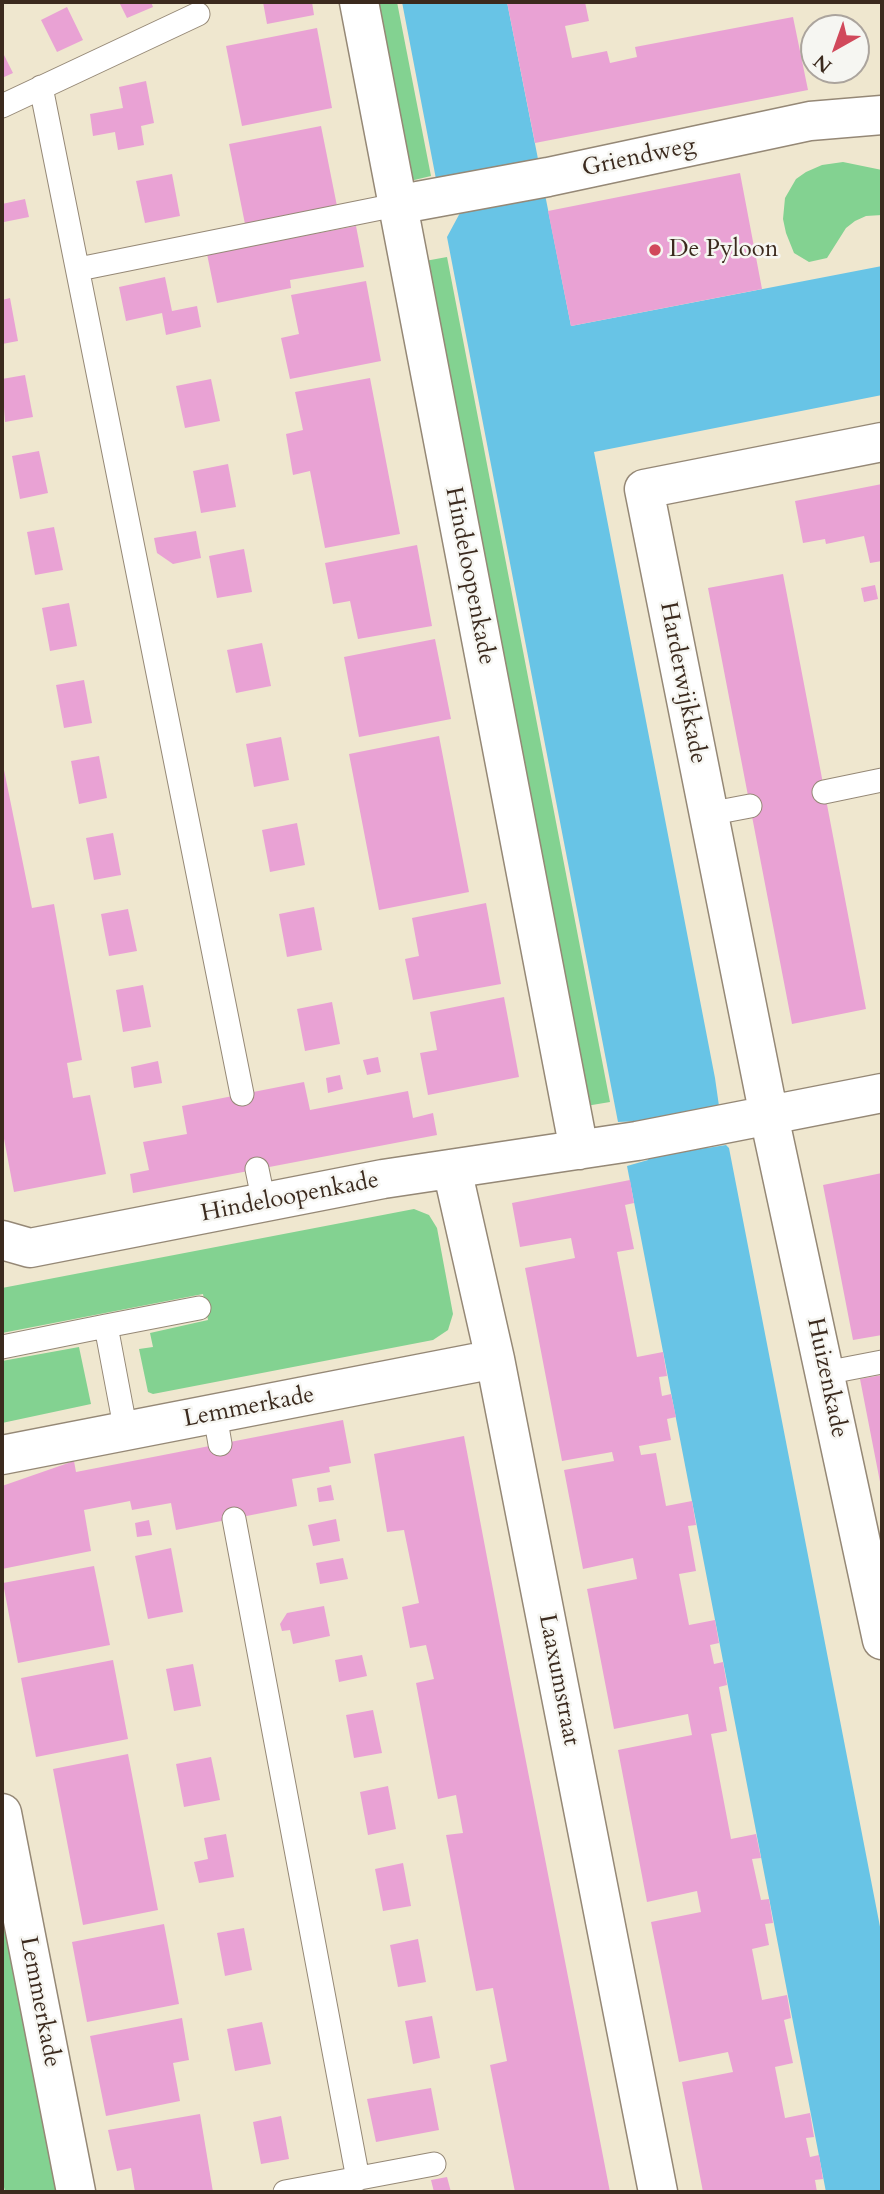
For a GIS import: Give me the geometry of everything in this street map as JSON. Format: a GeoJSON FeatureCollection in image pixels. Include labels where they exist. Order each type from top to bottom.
{"type":"FeatureCollection","features":[{"type":"Feature","properties":{"kind":"street","name":"Hindeloopenkade"},"geometry":{"type":"LineString","coordinates":[[359,2],[579,1150]]}},
{"type":"Feature","properties":{"kind":"street","name":"Griendweg"},"geometry":{"type":"LineString","coordinates":[[396,205],[548,177],[810,121],[882,115]]}},
{"type":"Feature","properties":{"kind":"street","name":"Harderwijkkade"},"geometry":{"type":"LineString","coordinates":[[769,1116],[644,489],[882,442]]}},
{"type":"Feature","properties":{"kind":"street","name":"Hindeloopenkade"},"geometry":{"type":"LineString","coordinates":[[2,1240],[30,1248],[260,1186],[452,1169],[637,1141],[882,1093]]}},
{"type":"Feature","properties":{"kind":"street","name":"Huizenkade"},"geometry":{"type":"LineString","coordinates":[[769,1116],[880,1620]]}},
{"type":"Feature","properties":{"kind":"street","name":"Laaxumstraat"},"geometry":{"type":"LineString","coordinates":[[452,1169],[495,1359],[658,2192]]}},
{"type":"Feature","properties":{"kind":"street","name":"Lemmerkade"},"geometry":{"type":"LineString","coordinates":[[2,1455],[126,1432],[217,1429],[495,1359]]}},
{"type":"Feature","properties":{"kind":"street","name":"Lemmerkade"},"geometry":{"type":"LineString","coordinates":[[2,1812],[76,2192]]}},
{"type":"Feature","properties":{"kind":"lane"},"geometry":{"type":"LineString","coordinates":[[2,106],[198,14]]}},
{"type":"Feature","properties":{"kind":"lane"},"geometry":{"type":"LineString","coordinates":[[41,87],[242,1094]]}},
{"type":"Feature","properties":{"kind":"lane"},"geometry":{"type":"LineString","coordinates":[[79,269],[396,205]]}},
{"type":"Feature","properties":{"kind":"lane"},"geometry":{"type":"LineString","coordinates":[[824,792],[882,780]]}},
{"type":"Feature","properties":{"kind":"lane"},"geometry":{"type":"LineString","coordinates":[[708,814],[750,806]]}},
{"type":"Feature","properties":{"kind":"lane"},"geometry":{"type":"LineString","coordinates":[[2,1347],[199,1308]]}},
{"type":"Feature","properties":{"kind":"lane"},"geometry":{"type":"LineString","coordinates":[[106,1326],[126,1432]]}},
{"type":"Feature","properties":{"kind":"lane"},"geometry":{"type":"LineString","coordinates":[[825,1373],[882,1362]]}},
{"type":"Feature","properties":{"kind":"lane"},"geometry":{"type":"LineString","coordinates":[[234,1519],[358,2179]]}},
{"type":"Feature","properties":{"kind":"lane"},"geometry":{"type":"LineString","coordinates":[[285,2192],[434,2164]]}},
{"type":"Feature","properties":{"kind":"green space"},"geometry":{"type":"Polygon","coordinates":[[[372,2],[397,2],[431,176],[410,181],[372,2]]]}},
{"type":"Feature","properties":{"kind":"green space"},"geometry":{"type":"Polygon","coordinates":[[[843,162],[882,170],[882,215],[866,216],[855,221],[846,228],[827,258],[809,262],[794,253],[786,233],[783,219],[785,198],[796,179],[806,172],[822,165],[843,162]]]}},
{"type":"Feature","properties":{"kind":"green space"},"geometry":{"type":"Polygon","coordinates":[[[447,257],[610,1102],[586,1106],[425,261],[447,257]]]}},
{"type":"Feature","properties":{"kind":"green space"},"geometry":{"type":"Polygon","coordinates":[[[414,1209],[429,1215],[437,1228],[453,1314],[448,1330],[433,1340],[153,1394],[148,1392],[139,1349],[153,1347],[150,1333],[208,1320],[203,1294],[2,1333],[2,1288],[414,1209]]]}},
{"type":"Feature","properties":{"kind":"green space"},"geometry":{"type":"Polygon","coordinates":[[[79,1347],[91,1404],[2,1423],[2,1361],[79,1347]]]}},
{"type":"Feature","properties":{"kind":"green space"},"geometry":{"type":"Polygon","coordinates":[[[2,1894],[59,2192],[5,2192],[2,2177],[2,1894]]]}},
{"type":"Feature","properties":{"kind":"water"},"geometry":{"type":"Polygon","coordinates":[[[402,2],[507,2],[571,326],[882,266],[882,395],[594,452],[715,1078],[719,1106],[699,1111],[707,1148],[726,1145],[729,1148],[882,1937],[882,2192],[826,2192],[627,1166],[648,1160],[641,1121],[618,1122],[447,237],[461,211],[436,179],[402,2]]]}},
{"type":"Feature","properties":{"kind":"building"},"geometry":{"type":"Polygon","coordinates":[[[119,2],[151,2],[153,7],[127,18],[119,2]]]}},
{"type":"Feature","properties":{"kind":"building"},"geometry":{"type":"Polygon","coordinates":[[[263,2],[312,2],[314,15],[267,24],[263,2]]]}},
{"type":"Feature","properties":{"kind":"building"},"geometry":{"type":"Polygon","coordinates":[[[507,2],[585,2],[589,21],[565,26],[572,58],[607,51],[610,63],[637,57],[635,47],[793,17],[800,51],[800,84],[807,84],[808,90],[535,143],[507,2]]]}},
{"type":"Feature","properties":{"kind":"building"},"geometry":{"type":"Polygon","coordinates":[[[67,7],[83,40],[57,52],[41,20],[67,7]]]}},
{"type":"Feature","properties":{"kind":"building"},"geometry":{"type":"Polygon","coordinates":[[[317,28],[332,108],[242,126],[226,46],[317,28]]]}},
{"type":"Feature","properties":{"kind":"building"},"geometry":{"type":"Polygon","coordinates":[[[2,51],[13,73],[2,78],[2,51]]]}},
{"type":"Feature","properties":{"kind":"building"},"geometry":{"type":"Polygon","coordinates":[[[146,81],[154,123],[141,126],[144,145],[118,150],[115,132],[93,136],[90,114],[123,108],[119,87],[146,81]]]}},
{"type":"Feature","properties":{"kind":"building"},"geometry":{"type":"Polygon","coordinates":[[[321,126],[337,206],[245,224],[229,144],[321,126]]]}},
{"type":"Feature","properties":{"kind":"building","name":"De Pyloon"},"geometry":{"type":"Polygon","coordinates":[[[740,173],[762,289],[571,326],[548,211],[740,173]]]}},
{"type":"Feature","properties":{"kind":"building"},"geometry":{"type":"Polygon","coordinates":[[[172,174],[180,216],[145,223],[136,181],[172,174]]]}},
{"type":"Feature","properties":{"kind":"building"},"geometry":{"type":"Polygon","coordinates":[[[25,199],[29,217],[4,222],[2,204],[25,199]]]}},
{"type":"Feature","properties":{"kind":"building"},"geometry":{"type":"Polygon","coordinates":[[[356,226],[364,267],[290,280],[291,288],[217,303],[207,254],[356,226]]]}},
{"type":"Feature","properties":{"kind":"building"},"geometry":{"type":"Polygon","coordinates":[[[165,277],[172,311],[197,306],[201,327],[166,335],[162,313],[126,321],[119,287],[165,277]]]}},
{"type":"Feature","properties":{"kind":"building"},"geometry":{"type":"Polygon","coordinates":[[[366,281],[381,361],[290,379],[281,338],[299,334],[291,295],[366,281]]]}},
{"type":"Feature","properties":{"kind":"building"},"geometry":{"type":"Polygon","coordinates":[[[10,298],[18,341],[2,344],[2,300],[10,298]]]}},
{"type":"Feature","properties":{"kind":"building"},"geometry":{"type":"Polygon","coordinates":[[[25,375],[33,417],[5,422],[2,379],[25,375]]]}},
{"type":"Feature","properties":{"kind":"building"},"geometry":{"type":"Polygon","coordinates":[[[370,378],[400,534],[325,548],[310,471],[293,475],[286,434],[303,430],[295,392],[370,378]]]}},
{"type":"Feature","properties":{"kind":"building"},"geometry":{"type":"Polygon","coordinates":[[[211,379],[220,421],[185,428],[176,386],[211,379]]]}},
{"type":"Feature","properties":{"kind":"building"},"geometry":{"type":"Polygon","coordinates":[[[39,451],[48,493],[20,499],[12,456],[39,451]]]}},
{"type":"Feature","properties":{"kind":"building"},"geometry":{"type":"Polygon","coordinates":[[[228,464],[236,507],[201,513],[193,471],[228,464]]]}},
{"type":"Feature","properties":{"kind":"building"},"geometry":{"type":"Polygon","coordinates":[[[882,484],[882,561],[870,563],[864,536],[826,544],[825,539],[803,543],[795,501],[882,484]]]}},
{"type":"Feature","properties":{"kind":"building"},"geometry":{"type":"Polygon","coordinates":[[[54,527],[63,570],[35,575],[27,532],[54,527]]]}},
{"type":"Feature","properties":{"kind":"building"},"geometry":{"type":"Polygon","coordinates":[[[196,531],[201,558],[173,564],[157,553],[154,538],[196,531]]]}},
{"type":"Feature","properties":{"kind":"building"},"geometry":{"type":"Polygon","coordinates":[[[417,545],[432,626],[358,639],[350,601],[333,604],[325,563],[417,545]]]}},
{"type":"Feature","properties":{"kind":"building"},"geometry":{"type":"Polygon","coordinates":[[[244,549],[252,592],[217,598],[209,556],[244,549]]]}},
{"type":"Feature","properties":{"kind":"building"},"geometry":{"type":"Polygon","coordinates":[[[783,574],[866,1009],[792,1024],[708,588],[783,574]]]}},
{"type":"Feature","properties":{"kind":"building"},"geometry":{"type":"Polygon","coordinates":[[[875,585],[878,599],[864,602],[861,588],[875,585]]]}},
{"type":"Feature","properties":{"kind":"building"},"geometry":{"type":"Polygon","coordinates":[[[69,603],[77,646],[50,651],[42,608],[69,603]]]}},
{"type":"Feature","properties":{"kind":"building"},"geometry":{"type":"Polygon","coordinates":[[[435,639],[451,719],[359,737],[344,657],[435,639]]]}},
{"type":"Feature","properties":{"kind":"building"},"geometry":{"type":"Polygon","coordinates":[[[262,643],[271,686],[236,693],[227,650],[262,643]]]}},
{"type":"Feature","properties":{"kind":"building"},"geometry":{"type":"Polygon","coordinates":[[[84,680],[92,723],[64,728],[56,685],[84,680]]]}},
{"type":"Feature","properties":{"kind":"building"},"geometry":{"type":"Polygon","coordinates":[[[439,736],[469,892],[379,910],[349,754],[439,736]]]}},
{"type":"Feature","properties":{"kind":"building"},"geometry":{"type":"Polygon","coordinates":[[[281,737],[289,780],[254,787],[246,744],[281,737]]]}},
{"type":"Feature","properties":{"kind":"building"},"geometry":{"type":"Polygon","coordinates":[[[99,756],[107,798],[79,804],[71,761],[99,756]]]}},
{"type":"Feature","properties":{"kind":"building"},"geometry":{"type":"Polygon","coordinates":[[[2,760],[32,908],[54,904],[82,1060],[67,1063],[73,1098],[90,1095],[106,1174],[14,1192],[2,1128],[2,760]]]}},
{"type":"Feature","properties":{"kind":"building"},"geometry":{"type":"Polygon","coordinates":[[[297,823],[305,865],[270,872],[262,830],[297,823]]]}},
{"type":"Feature","properties":{"kind":"building"},"geometry":{"type":"Polygon","coordinates":[[[113,833],[121,875],[94,880],[86,838],[113,833]]]}},
{"type":"Feature","properties":{"kind":"building"},"geometry":{"type":"Polygon","coordinates":[[[486,903],[501,984],[413,1000],[405,959],[419,956],[412,918],[486,903]]]}},
{"type":"Feature","properties":{"kind":"building"},"geometry":{"type":"Polygon","coordinates":[[[314,907],[322,950],[287,957],[279,914],[314,907]]]}},
{"type":"Feature","properties":{"kind":"building"},"geometry":{"type":"Polygon","coordinates":[[[128,909],[137,951],[109,956],[101,914],[128,909]]]}},
{"type":"Feature","properties":{"kind":"building"},"geometry":{"type":"Polygon","coordinates":[[[143,985],[151,1027],[123,1032],[116,990],[143,985]]]}},
{"type":"Feature","properties":{"kind":"building"},"geometry":{"type":"Polygon","coordinates":[[[504,997],[519,1077],[428,1095],[420,1053],[437,1050],[430,1012],[504,997]]]}},
{"type":"Feature","properties":{"kind":"building"},"geometry":{"type":"Polygon","coordinates":[[[332,1002],[340,1044],[305,1051],[297,1009],[332,1002]]]}},
{"type":"Feature","properties":{"kind":"building"},"geometry":{"type":"Polygon","coordinates":[[[378,1057],[381,1072],[367,1075],[363,1060],[378,1057]]]}},
{"type":"Feature","properties":{"kind":"building"},"geometry":{"type":"Polygon","coordinates":[[[158,1061],[162,1083],[134,1088],[131,1067],[158,1061]]]}},
{"type":"Feature","properties":{"kind":"building"},"geometry":{"type":"Polygon","coordinates":[[[340,1075],[343,1089],[328,1093],[326,1078],[340,1075]]]}},
{"type":"Feature","properties":{"kind":"building"},"geometry":{"type":"Polygon","coordinates":[[[304,1082],[310,1110],[408,1091],[413,1118],[433,1113],[437,1135],[133,1193],[130,1174],[149,1170],[143,1142],[187,1134],[182,1106],[304,1082]]]}},
{"type":"Feature","properties":{"kind":"building"},"geometry":{"type":"Polygon","coordinates":[[[882,1173],[882,1335],[853,1340],[823,1185],[882,1173]]]}},
{"type":"Feature","properties":{"kind":"building"},"geometry":{"type":"Polygon","coordinates":[[[630,1180],[634,1203],[625,1205],[634,1249],[617,1252],[637,1357],[663,1352],[667,1376],[659,1377],[662,1396],[671,1394],[676,1417],[667,1419],[671,1440],[639,1446],[641,1455],[656,1453],[666,1506],[692,1501],[696,1525],[688,1526],[696,1571],[679,1574],[689,1625],[715,1620],[719,1643],[710,1645],[714,1664],[723,1662],[727,1685],[719,1687],[727,1731],[711,1734],[731,1839],[756,1834],[761,1858],[752,1859],[761,1900],[769,1899],[773,1923],[765,1924],[769,1945],[752,1949],[762,2000],[787,1995],[791,2018],[784,2020],[793,2063],[775,2067],[785,2118],[810,2113],[814,2137],[806,2138],[810,2157],[819,2155],[823,2179],[815,2180],[817,2192],[703,2192],[682,2082],[733,2072],[728,2052],[679,2062],[651,1922],[701,1912],[697,1891],[647,1902],[618,1750],[692,1735],[688,1714],[614,1729],[587,1589],[637,1579],[633,1558],[583,1569],[564,1470],[614,1461],[612,1452],[562,1461],[525,1268],[575,1258],[571,1238],[520,1247],[512,1203],[630,1180]]]}},
{"type":"Feature","properties":{"kind":"building"},"geometry":{"type":"Polygon","coordinates":[[[882,1375],[882,1487],[881,1487],[860,1379],[882,1375]]]}},
{"type":"Feature","properties":{"kind":"building"},"geometry":{"type":"Polygon","coordinates":[[[343,1420],[351,1463],[329,1467],[330,1472],[292,1479],[297,1506],[176,1530],[171,1503],[132,1510],[130,1501],[84,1510],[91,1551],[2,1569],[2,1486],[74,1461],[76,1472],[343,1420]]]}},
{"type":"Feature","properties":{"kind":"building"},"geometry":{"type":"Polygon","coordinates":[[[464,1436],[610,2192],[515,2192],[490,2065],[507,2061],[493,1988],[476,1991],[446,1835],[463,1833],[456,1795],[438,1799],[416,1683],[434,1679],[426,1645],[410,1648],[402,1607],[419,1603],[404,1530],[387,1532],[374,1454],[464,1436]]]}},
{"type":"Feature","properties":{"kind":"building"},"geometry":{"type":"Polygon","coordinates":[[[331,1485],[334,1500],[319,1502],[317,1488],[331,1485]]]}},
{"type":"Feature","properties":{"kind":"building"},"geometry":{"type":"Polygon","coordinates":[[[336,1519],[340,1541],[313,1546],[308,1525],[336,1519]]]}},
{"type":"Feature","properties":{"kind":"building"},"geometry":{"type":"Polygon","coordinates":[[[149,1520],[152,1535],[137,1537],[135,1523],[149,1520]]]}},
{"type":"Feature","properties":{"kind":"building"},"geometry":{"type":"Polygon","coordinates":[[[171,1548],[183,1612],[148,1619],[135,1556],[171,1548]]]}},
{"type":"Feature","properties":{"kind":"building"},"geometry":{"type":"Polygon","coordinates":[[[343,1558],[348,1579],[320,1584],[316,1563],[343,1558]]]}},
{"type":"Feature","properties":{"kind":"building"},"geometry":{"type":"Polygon","coordinates":[[[94,1566],[110,1645],[18,1663],[3,1583],[94,1566]]]}},
{"type":"Feature","properties":{"kind":"building"},"geometry":{"type":"Polygon","coordinates":[[[324,1606],[330,1636],[293,1644],[290,1630],[282,1631],[280,1624],[287,1613],[324,1606]]]}},
{"type":"Feature","properties":{"kind":"building"},"geometry":{"type":"Polygon","coordinates":[[[362,1655],[367,1676],[339,1682],[335,1660],[362,1655]]]}},
{"type":"Feature","properties":{"kind":"building"},"geometry":{"type":"Polygon","coordinates":[[[113,1660],[128,1739],[36,1757],[21,1678],[113,1660]]]}},
{"type":"Feature","properties":{"kind":"building"},"geometry":{"type":"Polygon","coordinates":[[[193,1664],[201,1706],[174,1711],[166,1669],[193,1664]]]}},
{"type":"Feature","properties":{"kind":"building"},"geometry":{"type":"Polygon","coordinates":[[[373,1710],[382,1753],[354,1758],[346,1715],[373,1710]]]}},
{"type":"Feature","properties":{"kind":"building"},"geometry":{"type":"Polygon","coordinates":[[[128,1754],[158,1910],[83,1925],[53,1769],[128,1754]]]}},
{"type":"Feature","properties":{"kind":"building"},"geometry":{"type":"Polygon","coordinates":[[[211,1757],[220,1800],[184,1807],[176,1764],[211,1757]]]}},
{"type":"Feature","properties":{"kind":"building"},"geometry":{"type":"Polygon","coordinates":[[[388,1786],[396,1829],[368,1835],[360,1792],[388,1786]]]}},
{"type":"Feature","properties":{"kind":"building"},"geometry":{"type":"Polygon","coordinates":[[[226,1834],[234,1877],[199,1883],[194,1862],[208,1859],[204,1838],[226,1834]]]}},
{"type":"Feature","properties":{"kind":"building"},"geometry":{"type":"Polygon","coordinates":[[[403,1863],[411,1906],[383,1911],[375,1869],[403,1863]]]}},
{"type":"Feature","properties":{"kind":"building"},"geometry":{"type":"Polygon","coordinates":[[[164,1924],[179,2004],[87,2022],[72,1942],[164,1924]]]}},
{"type":"Feature","properties":{"kind":"building"},"geometry":{"type":"Polygon","coordinates":[[[244,1928],[252,1970],[225,1976],[217,1933],[244,1928]]]}},
{"type":"Feature","properties":{"kind":"building"},"geometry":{"type":"Polygon","coordinates":[[[418,1939],[426,1982],[398,1987],[390,1945],[418,1939]]]}},
{"type":"Feature","properties":{"kind":"building"},"geometry":{"type":"Polygon","coordinates":[[[432,2016],[440,2058],[413,2064],[405,2021],[432,2016]]]}},
{"type":"Feature","properties":{"kind":"building"},"geometry":{"type":"Polygon","coordinates":[[[182,2018],[189,2060],[173,2063],[180,2101],[106,2116],[90,2036],[182,2018]]]}},
{"type":"Feature","properties":{"kind":"building"},"geometry":{"type":"Polygon","coordinates":[[[262,2022],[271,2064],[235,2071],[227,2029],[262,2022]]]}},
{"type":"Feature","properties":{"kind":"building"},"geometry":{"type":"Polygon","coordinates":[[[431,2088],[439,2130],[376,2142],[367,2099],[431,2088]]]}},
{"type":"Feature","properties":{"kind":"building"},"geometry":{"type":"Polygon","coordinates":[[[200,2114],[213,2192],[135,2192],[131,2168],[117,2171],[108,2130],[200,2114]]]}},
{"type":"Feature","properties":{"kind":"building"},"geometry":{"type":"Polygon","coordinates":[[[281,2116],[289,2159],[261,2164],[253,2122],[281,2116]]]}},
{"type":"Feature","properties":{"kind":"building"},"geometry":{"type":"Polygon","coordinates":[[[447,2177],[451,2192],[434,2192],[431,2180],[447,2177]]]}},
{"type":"Feature","properties":{"kind":"place","name":"De Pyloon"},"geometry":{"type":"Point","coordinates":[655,250]}}]}
